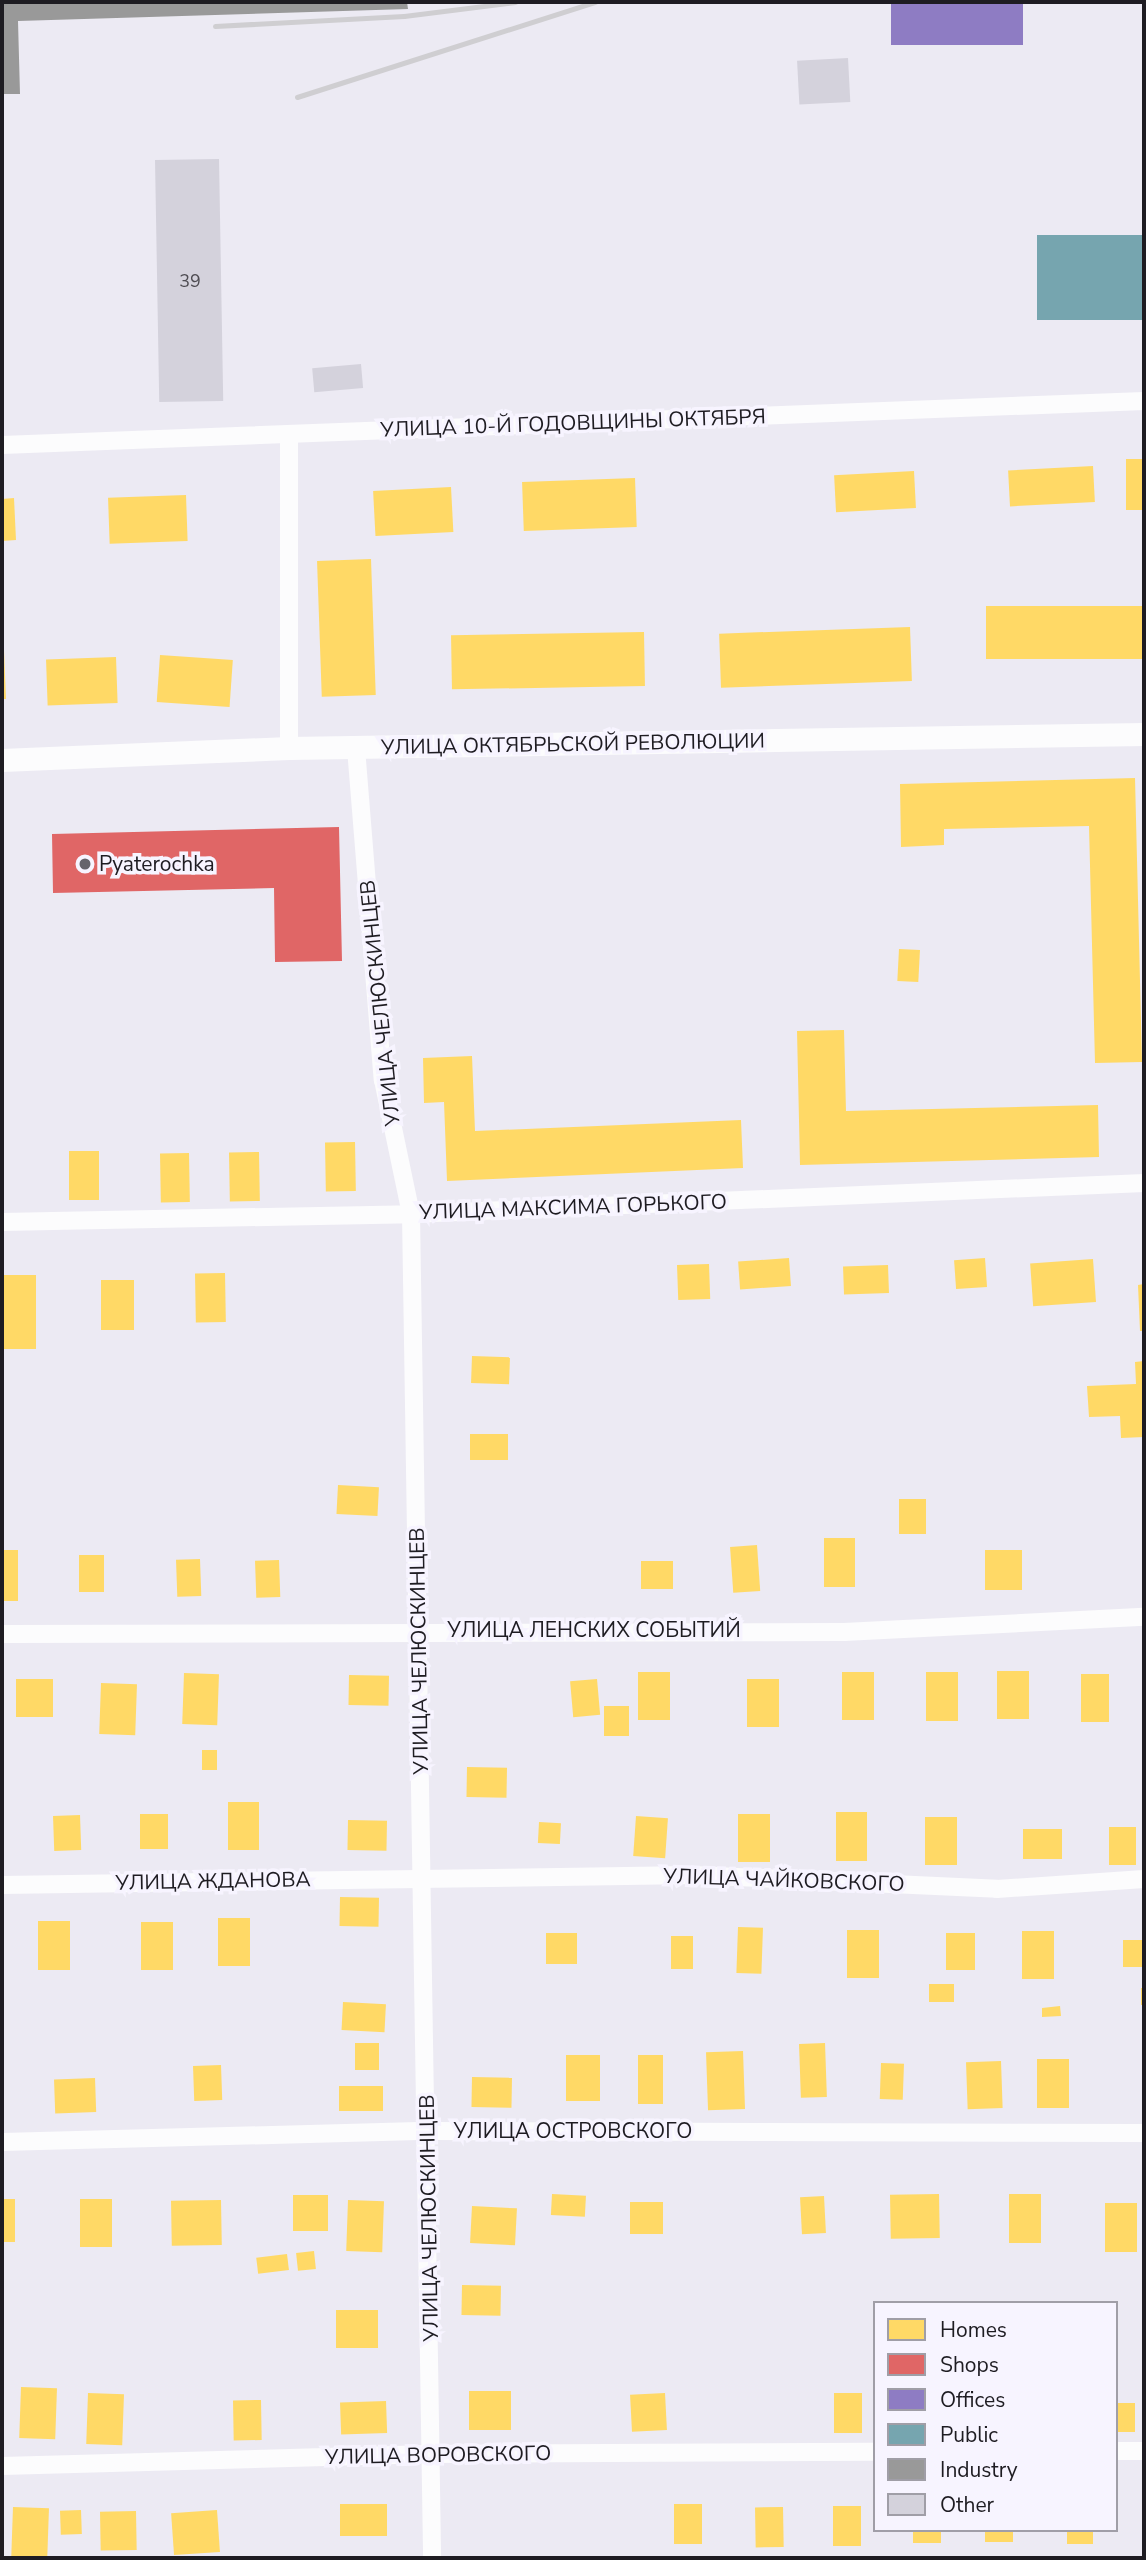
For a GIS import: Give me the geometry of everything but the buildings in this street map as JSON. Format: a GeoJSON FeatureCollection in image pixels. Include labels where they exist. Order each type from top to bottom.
{"type":"FeatureCollection","features":[{"type":"Feature","properties":{"kind":"street","name":"УЛИЦА 10-Й ГОДОВЩИНЫ ОКТЯБРЯ"},"geometry":{"type":"LineString","coordinates":[[2,444],[1144,401]]}},
{"type":"Feature","properties":{"kind":"street"},"geometry":{"type":"LineString","coordinates":[[289,434],[289,748]]}},
{"type":"Feature","properties":{"kind":"street","name":"УЛИЦА ОКТЯБРЬСКОЙ РЕВОЛЮЦИИ"},"geometry":{"type":"LineString","coordinates":[[2,760],[289,748],[1144,734]]}},
{"type":"Feature","properties":{"kind":"street","name":"УЛИЦА ЧЕЛЮСКИНЦЕВ"},"geometry":{"type":"LineString","coordinates":[[356,748],[383,1080],[411,1214],[428,2131],[432,2558]]}},
{"type":"Feature","properties":{"kind":"street","name":"УЛИЦА МАКСИМА ГОРЬКОГО"},"geometry":{"type":"LineString","coordinates":[[2,1222],[411,1214],[1144,1183]]}},
{"type":"Feature","properties":{"kind":"street","name":"УЛИЦА ЛЕНСКИХ СОБЫТИЙ"},"geometry":{"type":"LineString","coordinates":[[2,1634],[418,1629],[844,1632],[1144,1617]]}},
{"type":"Feature","properties":{"kind":"street","name":"УЛИЦА ЧАЙКОВСКОГО"},"geometry":{"type":"LineString","coordinates":[[424,1876],[693,1875],[997,1889],[1144,1880]]}},
{"type":"Feature","properties":{"kind":"street","name":"УЛИЦА ЖДАНОВА"},"geometry":{"type":"LineString","coordinates":[[2,1885],[424,1876]]}},
{"type":"Feature","properties":{"kind":"street","name":"УЛИЦА ОСТРОВСКОГО"},"geometry":{"type":"LineString","coordinates":[[2,2142],[428,2131],[1144,2133]]}},
{"type":"Feature","properties":{"kind":"street"},"geometry":{"type":"LineString","coordinates":[[1118,2451],[1144,2451]]}},
{"type":"Feature","properties":{"kind":"street","name":"УЛИЦА ВОРОВСКОГО"},"geometry":{"type":"LineString","coordinates":[[2,2466],[431,2454],[873,2452]]}},
{"type":"Feature","properties":{"kind":"railway"},"geometry":{"type":"LineString","coordinates":[[215,26],[404,16],[515,2]]}},
{"type":"Feature","properties":{"kind":"railway"},"geometry":{"type":"LineString","coordinates":[[297,97],[595,2]]}},
{"type":"Feature","properties":{"kind":"place","name":"Pyaterochka"},"geometry":{"type":"Point","coordinates":[85,864]}}]}
